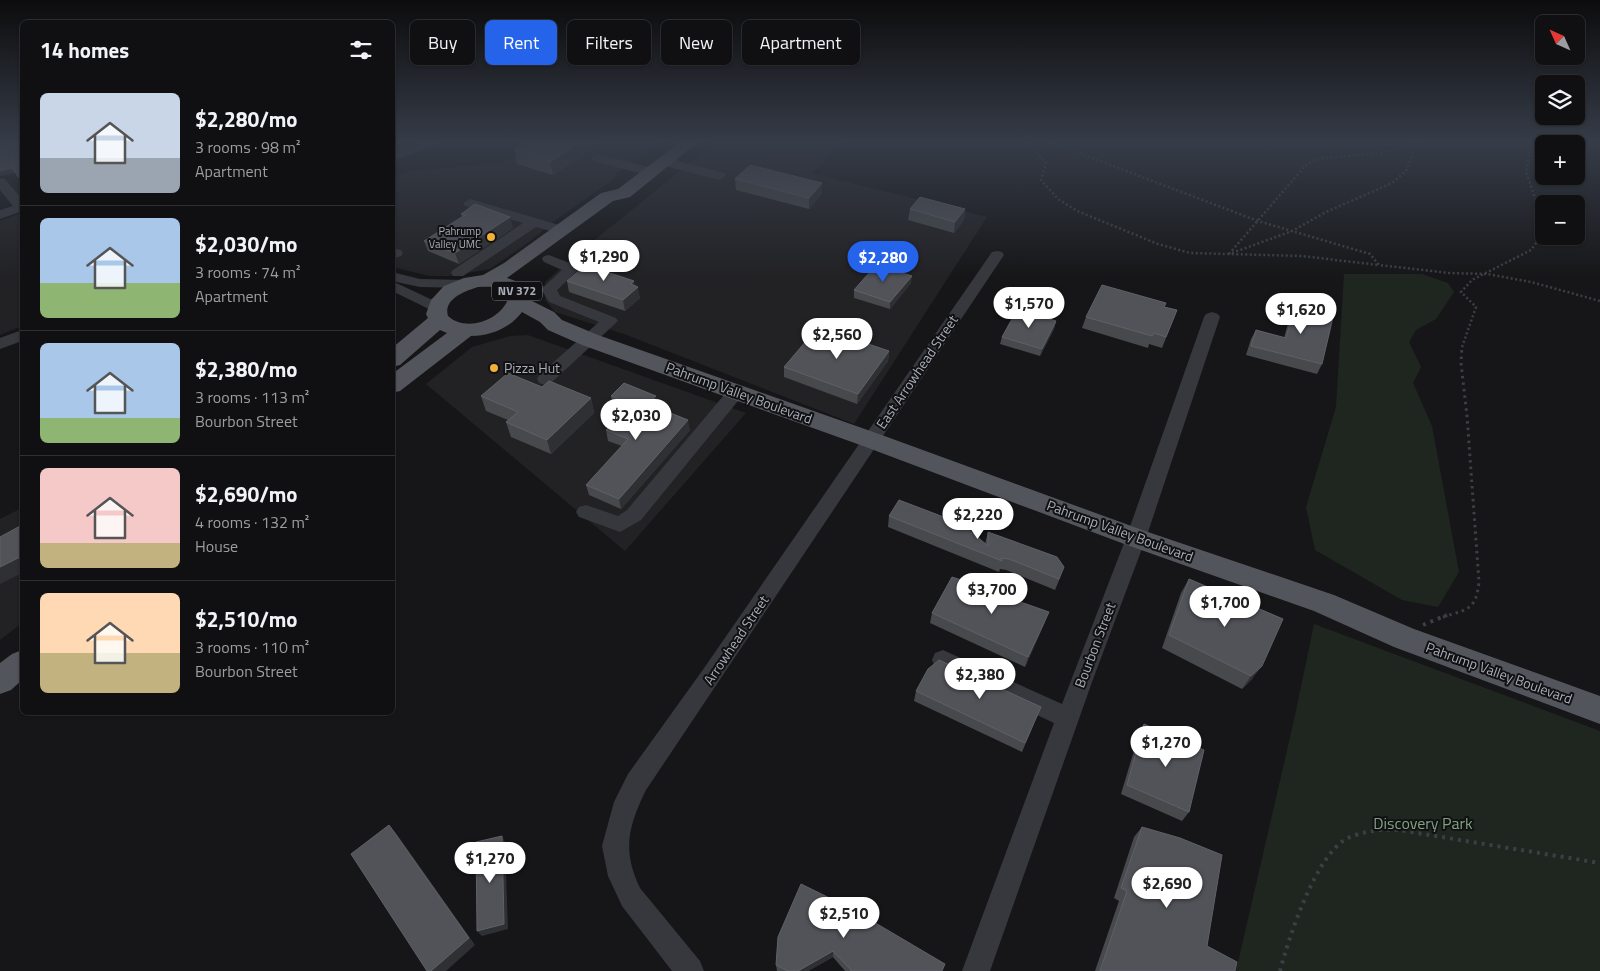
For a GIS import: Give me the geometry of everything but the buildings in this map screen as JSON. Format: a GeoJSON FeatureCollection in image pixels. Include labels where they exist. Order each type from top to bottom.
{"type":"FeatureCollection","features":[{"type":"Feature","properties":{"kind":"main road","name":"NV 372"},"geometry":{"type":"LineString","coordinates":[[488,281],[607,197],[624,193],[631,187]]}},
{"type":"Feature","properties":{"kind":"main road","name":"NV 372"},"geometry":{"type":"LineString","coordinates":[[438,313],[454,328],[465,330],[495,325],[507,319],[515,311],[530,274],[622,201],[624,193]]}},
{"type":"Feature","properties":{"kind":"main road","name":"NV 372"},"geometry":{"type":"LineString","coordinates":[[395,357],[438,313],[447,293],[463,278],[509,285],[516,290],[520,299]]}},
{"type":"Feature","properties":{"kind":"main road","name":"Pahrump Valley Boulevard"},"geometry":{"type":"LineString","coordinates":[[520,299],[547,317],[555,325],[590,340],[871,440],[1136,538],[1324,603],[1404,638],[1600,710]]}},
{"type":"Feature","properties":{"kind":"main road","name":"Pahrump Valley Boulevard"},"geometry":{"type":"LineString","coordinates":[[495,325],[544,328],[555,325]]}},
{"type":"Feature","properties":{"kind":"main road","name":"NV 372"},"geometry":{"type":"LineString","coordinates":[[395,384],[465,330]]}},
{"type":"Feature","properties":{"kind":"main road"},"geometry":{"type":"LineString","coordinates":[[0,681],[20,665]]}},
{"type":"Feature","properties":{"kind":"street"},"geometry":{"type":"LineString","coordinates":[[470,202],[561,230]]}},
{"type":"Feature","properties":{"kind":"street"},"geometry":{"type":"LineString","coordinates":[[0,215],[20,208]]}},
{"type":"Feature","properties":{"kind":"street"},"geometry":{"type":"LineString","coordinates":[[395,277],[420,282],[463,278],[534,222]]}},
{"type":"Feature","properties":{"kind":"street","name":"East Arrowhead Street"},"geometry":{"type":"LineString","coordinates":[[871,440],[997,255]]}},
{"type":"Feature","properties":{"kind":"street"},"geometry":{"type":"LineString","coordinates":[[545,378],[610,321],[554,299],[549,289],[572,269],[549,259]]}},
{"type":"Feature","properties":{"kind":"street"},"geometry":{"type":"LineString","coordinates":[[395,288],[438,313]]}},
{"type":"Feature","properties":{"kind":"street","name":"Bourbon Street"},"geometry":{"type":"LineString","coordinates":[[976,971],[1136,538],[1212,317]]}},
{"type":"Feature","properties":{"kind":"street"},"geometry":{"type":"LineString","coordinates":[[0,344],[20,336]]}},
{"type":"Feature","properties":{"kind":"street"},"geometry":{"type":"LineString","coordinates":[[586,512],[620,524],[634,515],[736,392]]}},
{"type":"Feature","properties":{"kind":"street","name":"Arrowhead Street"},"geometry":{"type":"LineString","coordinates":[[690,971],[631,897],[621,876],[615,846],[623,811],[637,782],[871,440]]}},
{"type":"Feature","properties":{"kind":"street"},"geometry":{"type":"LineString","coordinates":[[943,660],[1068,718]]}},
{"type":"Feature","properties":{"kind":"lane"},"geometry":{"type":"LineString","coordinates":[[5,187],[20,205]]}},
{"type":"Feature","properties":{"kind":"path"},"geometry":{"type":"LineString","coordinates":[[1048,187],[1058,199],[1077,211],[1158,244],[1190,253],[1302,256],[1449,273],[1487,274],[1531,282],[1600,301]]}},
{"type":"Feature","properties":{"kind":"path"},"geometry":{"type":"LineString","coordinates":[[1169,187],[1258,221],[1370,254],[1378,265]]}},
{"type":"Feature","properties":{"kind":"path"},"geometry":{"type":"LineString","coordinates":[[1229,254],[1287,187]]}},
{"type":"Feature","properties":{"kind":"path"},"geometry":{"type":"LineString","coordinates":[[1229,254],[1292,231],[1326,212],[1382,187]]}},
{"type":"Feature","properties":{"kind":"path"},"geometry":{"type":"LineString","coordinates":[[1404,638],[1432,619],[1470,608],[1477,600],[1478,572],[1467,416],[1461,363],[1462,342],[1476,307],[1461,292],[1472,280],[1531,250],[1535,244]]}},
{"type":"Feature","properties":{"kind":"path"},"geometry":{"type":"LineString","coordinates":[[1280,971],[1310,891],[1328,855],[1343,840],[1364,833],[1387,830],[1526,848],[1600,863]]}},
{"type":"Feature","properties":{"kind":"shaded area"},"geometry":{"type":"Polygon","coordinates":[[[395,187],[602,187],[490,269],[449,276],[429,276],[395,268],[395,187]]]}},
{"type":"Feature","properties":{"kind":"shaded area"},"geometry":{"type":"Polygon","coordinates":[[[660,187],[869,187],[987,217],[854,424],[624,334],[555,312],[545,300],[545,282],[660,187]]]}},
{"type":"Feature","properties":{"kind":"shaded area"},"geometry":{"type":"Polygon","coordinates":[[[20,214],[20,327],[0,335],[0,221],[20,214]]]}},
{"type":"Feature","properties":{"kind":"shaded area"},"geometry":{"type":"Polygon","coordinates":[[[528,335],[746,413],[625,551],[426,384],[472,347],[510,336],[528,335]]]}},
{"type":"Feature","properties":{"kind":"shaded area"},"geometry":{"type":"Polygon","coordinates":[[[20,509],[20,625],[0,640],[0,519],[20,509]]]}},
{"type":"Feature","properties":{"kind":"green space"},"geometry":{"type":"Polygon","coordinates":[[[1344,274],[1422,274],[1448,283],[1454,292],[1436,319],[1416,330],[1409,342],[1421,367],[1413,383],[1432,426],[1459,572],[1438,607],[1402,600],[1315,550],[1306,507],[1336,407],[1344,274]]]}},
{"type":"Feature","properties":{"kind":"green space","name":"Discovery Park"},"geometry":{"type":"Polygon","coordinates":[[[1314,624],[1600,731],[1600,971],[1236,971],[1294,720],[1314,624]]]}},
{"type":"Feature","properties":{"kind":"place","name":"Pahrump Valley UMC"},"geometry":{"type":"Point","coordinates":[491,237]}},
{"type":"Feature","properties":{"kind":"place","name":"Pizza Hut"},"geometry":{"type":"Point","coordinates":[494,368]}}]}
